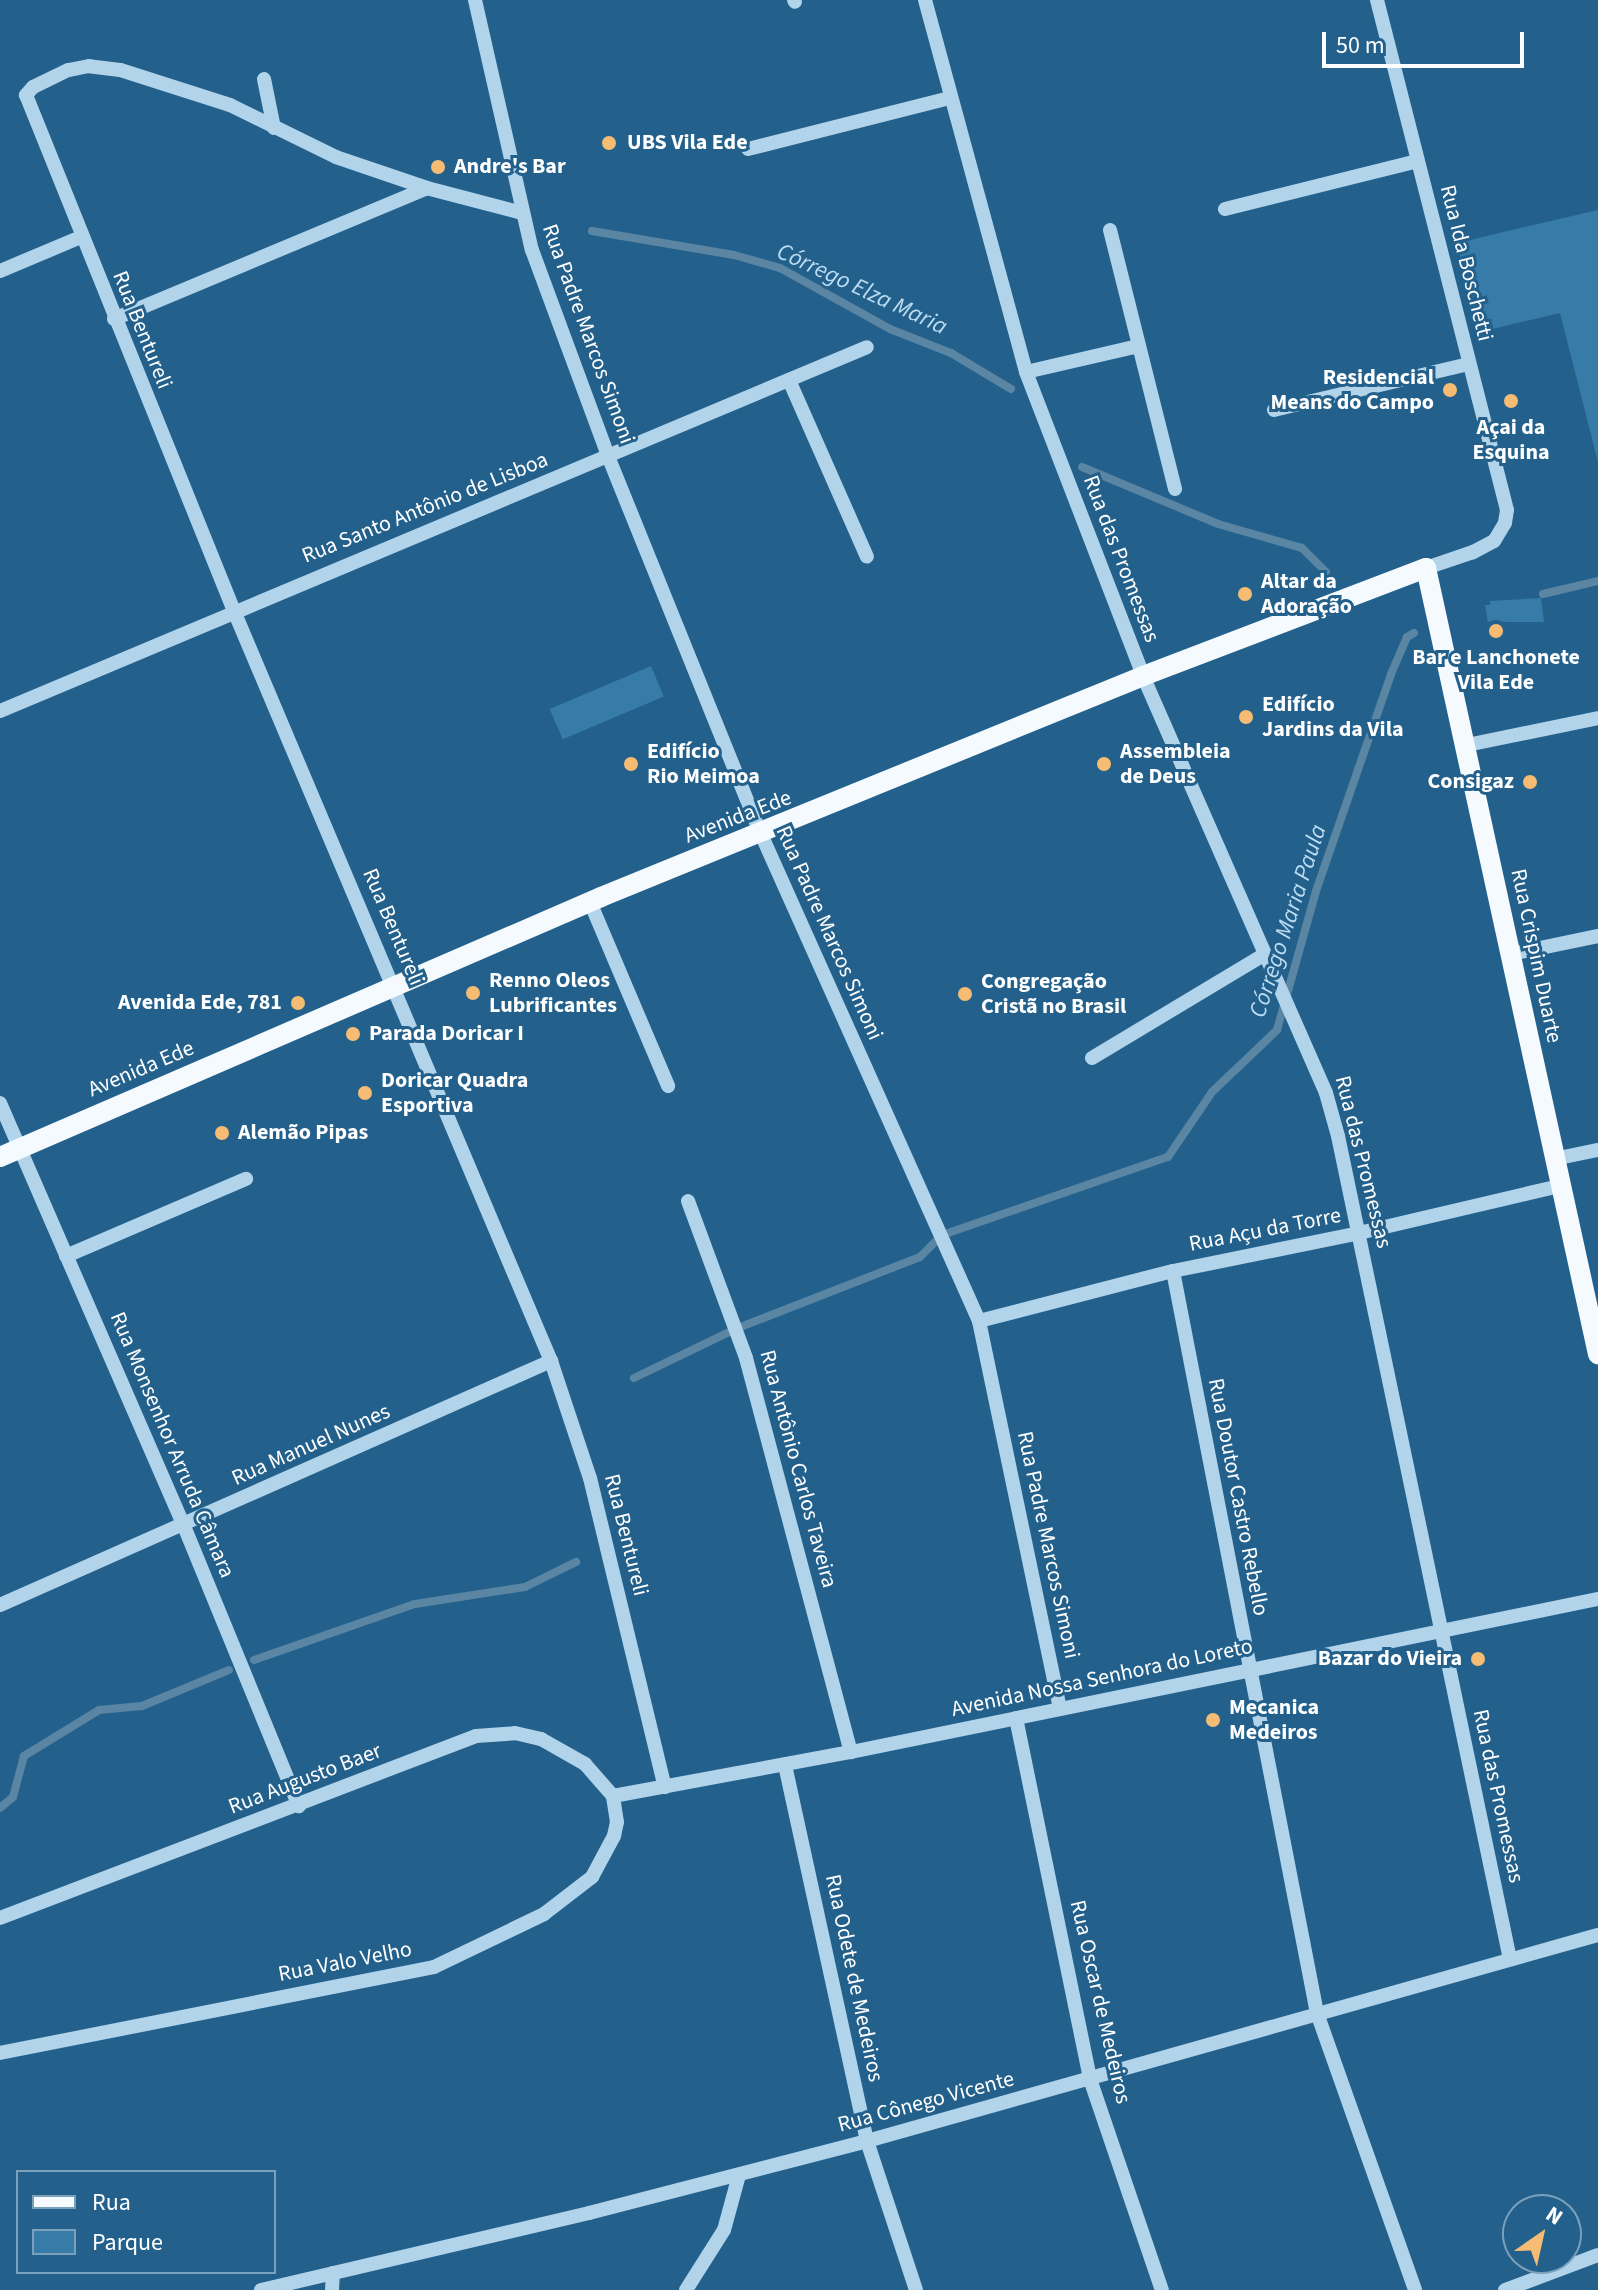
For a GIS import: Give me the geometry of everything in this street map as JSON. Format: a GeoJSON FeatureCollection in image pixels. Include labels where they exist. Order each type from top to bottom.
{"type":"FeatureCollection","features":[{"type":"Feature","properties":{"kind":"main road","name":"Avenida Ede"},"geometry":{"type":"LineString","coordinates":[[10,1153],[590,902],[1143,676],[1426,568]]}},
{"type":"Feature","properties":{"kind":"main road","name":"Rua Crispim Duarte"},"geometry":{"type":"LineString","coordinates":[[1426,568],[1598,1354]]}},
{"type":"Feature","properties":{"kind":"street","name":"Rua Padre Marcos Simoni"},"geometry":{"type":"LineString","coordinates":[[475,0],[532,250],[608,456],[761,834],[979,1321],[1060,1708]]}},
{"type":"Feature","properties":{"kind":"street","name":"Rua das Promessas"},"geometry":{"type":"LineString","coordinates":[[925,0],[1026,372],[1143,676],[1326,1093],[1359,1233],[1510,1959]]}},
{"type":"Feature","properties":{"kind":"street","name":"Rua Ida Boschetti"},"geometry":{"type":"LineString","coordinates":[[1377,0],[1507,510],[1498,535]]}},
{"type":"Feature","properties":{"kind":"street","name":"Rua Bentureli"},"geometry":{"type":"LineString","coordinates":[[274,128],[230,105],[194,91],[120,70],[89,66],[68,70],[33,87],[26,95],[26,103],[234,611],[551,1361],[590,1478],[665,1787]]}},
{"type":"Feature","properties":{"kind":"street"},"geometry":{"type":"LineString","coordinates":[[264,79],[274,128],[336,157],[427,188],[522,213]]}},
{"type":"Feature","properties":{"kind":"street"},"geometry":{"type":"LineString","coordinates":[[748,149],[950,98]]}},
{"type":"Feature","properties":{"kind":"street"},"geometry":{"type":"LineString","coordinates":[[1225,209],[1417,161]]}},
{"type":"Feature","properties":{"kind":"street"},"geometry":{"type":"LineString","coordinates":[[114,319],[427,188]]}},
{"type":"Feature","properties":{"kind":"street"},"geometry":{"type":"LineString","coordinates":[[1110,230],[1175,489]]}},
{"type":"Feature","properties":{"kind":"street"},"geometry":{"type":"LineString","coordinates":[[0,271],[81,237]]}},
{"type":"Feature","properties":{"kind":"street"},"geometry":{"type":"LineString","coordinates":[[1026,372],[1139,346]]}},
{"type":"Feature","properties":{"kind":"street","name":"Rua Santo Antônio de Lisboa"},"geometry":{"type":"LineString","coordinates":[[0,711],[867,347]]}},
{"type":"Feature","properties":{"kind":"street"},"geometry":{"type":"LineString","coordinates":[[1274,410],[1469,364]]}},
{"type":"Feature","properties":{"kind":"street"},"geometry":{"type":"LineString","coordinates":[[789,380],[867,557]]}},
{"type":"Feature","properties":{"kind":"street","name":"Avenida Ede"},"geometry":{"type":"LineString","coordinates":[[1426,568],[1473,552],[1498,535]]}},
{"type":"Feature","properties":{"kind":"street"},"geometry":{"type":"LineString","coordinates":[[1467,745],[1598,718]]}},
{"type":"Feature","properties":{"kind":"street"},"geometry":{"type":"LineString","coordinates":[[590,902],[668,1086]]}},
{"type":"Feature","properties":{"kind":"street"},"geometry":{"type":"LineString","coordinates":[[1511,954],[1598,936]]}},
{"type":"Feature","properties":{"kind":"street"},"geometry":{"type":"LineString","coordinates":[[1092,1058],[1265,954]]}},
{"type":"Feature","properties":{"kind":"street","name":"Rua Monsenhor Arruda Câmara"},"geometry":{"type":"LineString","coordinates":[[0,1103],[10,1153],[66,1256],[184,1526],[299,1806]]}},
{"type":"Feature","properties":{"kind":"street"},"geometry":{"type":"LineString","coordinates":[[1554,1159],[1598,1150]]}},
{"type":"Feature","properties":{"kind":"street"},"geometry":{"type":"LineString","coordinates":[[66,1256],[246,1179]]}},
{"type":"Feature","properties":{"kind":"street","name":"Rua Açu da Torre"},"geometry":{"type":"LineString","coordinates":[[979,1321],[1173,1271],[1359,1233],[1560,1186]]}},
{"type":"Feature","properties":{"kind":"street","name":"Rua Antônio Carlos Taveira"},"geometry":{"type":"LineString","coordinates":[[688,1201],[746,1358],[851,1752]]}},
{"type":"Feature","properties":{"kind":"street","name":"Rua Doutor Castro Rebello"},"geometry":{"type":"LineString","coordinates":[[1173,1271],[1317,2013],[1415,2290]]}},
{"type":"Feature","properties":{"kind":"street","name":"Rua Manuel Nunes"},"geometry":{"type":"LineString","coordinates":[[0,1605],[551,1361]]}},
{"type":"Feature","properties":{"kind":"street","name":"Avenida Nossa Senhora do Loreto"},"geometry":{"type":"LineString","coordinates":[[613,1796],[851,1752],[1598,1599]]}},
{"type":"Feature","properties":{"kind":"street","name":"Rua Oscar de Medeiros"},"geometry":{"type":"LineString","coordinates":[[1016,1718],[1090,2079],[1162,2290]]}},
{"type":"Feature","properties":{"kind":"street","name":"Rua Augusto Baer"},"geometry":{"type":"LineString","coordinates":[[0,1918],[476,1736],[515,1733],[563,1749],[585,1764],[613,1796]]}},
{"type":"Feature","properties":{"kind":"street","name":"Rua Odete de Medeiros"},"geometry":{"type":"LineString","coordinates":[[785,1765],[867,2141],[916,2290]]}},
{"type":"Feature","properties":{"kind":"street","name":"Rua Valo Velho"},"geometry":{"type":"LineString","coordinates":[[0,2053],[434,1967],[544,1914],[592,1877],[614,1836],[617,1822],[613,1796]]}},
{"type":"Feature","properties":{"kind":"street","name":"Rua Cônego Vicente"},"geometry":{"type":"LineString","coordinates":[[261,2290],[739,2175],[1598,1935]]}},
{"type":"Feature","properties":{"kind":"street"},"geometry":{"type":"LineString","coordinates":[[686,2290],[724,2230],[739,2175]]}},
{"type":"Feature","properties":{"kind":"street"},"geometry":{"type":"LineString","coordinates":[[1505,2290],[1598,2255]]}},
{"type":"Feature","properties":{"kind":"street"},"geometry":{"type":"LineString","coordinates":[[332,2290],[333,2273]]}},
{"type":"Feature","properties":{"kind":"green space"},"geometry":{"type":"Polygon","coordinates":[[[1598,210],[1598,462],[1560,313],[1479,332],[1457,243],[1598,210]]]}},
{"type":"Feature","properties":{"kind":"green space"},"geometry":{"type":"Polygon","coordinates":[[[1541,598],[1544,622],[1488,622],[1485,605],[1490,605],[1490,601],[1541,598]]]}},
{"type":"Feature","properties":{"kind":"green space"},"geometry":{"type":"Polygon","coordinates":[[[651,666],[664,696],[563,739],[550,709],[651,666]]]}},
{"type":"Feature","properties":{"kind":"waterway","name":"Córrego Elza Maria"},"geometry":{"type":"LineString","coordinates":[[592,231],[734,255],[780,268],[890,329],[951,353],[1011,389]]}},
{"type":"Feature","properties":{"kind":"waterway","name":"Córrego Elza Maria"},"geometry":{"type":"LineString","coordinates":[[1082,467],[1218,524],[1302,548],[1326,572]]}},
{"type":"Feature","properties":{"kind":"waterway","name":"Córrego Maria Paula"},"geometry":{"type":"LineString","coordinates":[[1543,594],[1598,581]]}},
{"type":"Feature","properties":{"kind":"waterway","name":"Córrego Maria Paula"},"geometry":{"type":"LineString","coordinates":[[948,1233],[1168,1157],[1212,1092],[1277,1030],[1316,891],[1391,674],[1407,637],[1414,633]]}},
{"type":"Feature","properties":{"kind":"waterway","name":"Córrego Maria Paula"},"geometry":{"type":"LineString","coordinates":[[743,1326],[920,1257],[935,1242]]}},
{"type":"Feature","properties":{"kind":"waterway","name":"Córrego Maria Paula"},"geometry":{"type":"LineString","coordinates":[[634,1378],[729,1332]]}},
{"type":"Feature","properties":{"kind":"waterway","name":"Córrego Maria Paula"},"geometry":{"type":"LineString","coordinates":[[254,1660],[415,1604],[525,1587],[576,1562]]}},
{"type":"Feature","properties":{"kind":"waterway","name":"Córrego Maria Paula"},"geometry":{"type":"LineString","coordinates":[[0,1808],[13,1797],[24,1756],[99,1710],[142,1706],[229,1670]]}},
{"type":"Feature","properties":{"kind":"place","name":"UBS Vila Ede"},"geometry":{"type":"Point","coordinates":[609,143]}},
{"type":"Feature","properties":{"kind":"place","name":"Andre's Bar"},"geometry":{"type":"Point","coordinates":[438,167]}},
{"type":"Feature","properties":{"kind":"place","name":"Residencial Means do Campo"},"geometry":{"type":"Point","coordinates":[1450,390]}},
{"type":"Feature","properties":{"kind":"place","name":"Açai da Esquina"},"geometry":{"type":"Point","coordinates":[1511,401]}},
{"type":"Feature","properties":{"kind":"place","name":"Altar da Adoração"},"geometry":{"type":"Point","coordinates":[1245,594]}},
{"type":"Feature","properties":{"kind":"place","name":"Bar e Lanchonete Vila Ede"},"geometry":{"type":"Point","coordinates":[1496,631]}},
{"type":"Feature","properties":{"kind":"place","name":"Edifício Jardins da Vila"},"geometry":{"type":"Point","coordinates":[1246,717]}},
{"type":"Feature","properties":{"kind":"place","name":"Edifício Rio Meimoa"},"geometry":{"type":"Point","coordinates":[631,764]}},
{"type":"Feature","properties":{"kind":"place","name":"Assembleia de Deus"},"geometry":{"type":"Point","coordinates":[1104,764]}},
{"type":"Feature","properties":{"kind":"place","name":"Consigaz"},"geometry":{"type":"Point","coordinates":[1530,782]}},
{"type":"Feature","properties":{"kind":"place","name":"Renno Oleos Lubrificantes"},"geometry":{"type":"Point","coordinates":[473,993]}},
{"type":"Feature","properties":{"kind":"place","name":"Congregação Cristã no Brasil"},"geometry":{"type":"Point","coordinates":[965,994]}},
{"type":"Feature","properties":{"kind":"place","name":"Avenida Ede, 781"},"geometry":{"type":"Point","coordinates":[298,1003]}},
{"type":"Feature","properties":{"kind":"place","name":"Parada Doricar I"},"geometry":{"type":"Point","coordinates":[353,1034]}},
{"type":"Feature","properties":{"kind":"place","name":"Doricar Quadra Esportiva"},"geometry":{"type":"Point","coordinates":[365,1093]}},
{"type":"Feature","properties":{"kind":"place","name":"Alemão Pipas"},"geometry":{"type":"Point","coordinates":[222,1133]}},
{"type":"Feature","properties":{"kind":"place","name":"Bazar do Vieira"},"geometry":{"type":"Point","coordinates":[1478,1659]}},
{"type":"Feature","properties":{"kind":"place","name":"Mecanica Medeiros"},"geometry":{"type":"Point","coordinates":[1213,1720]}}]}
